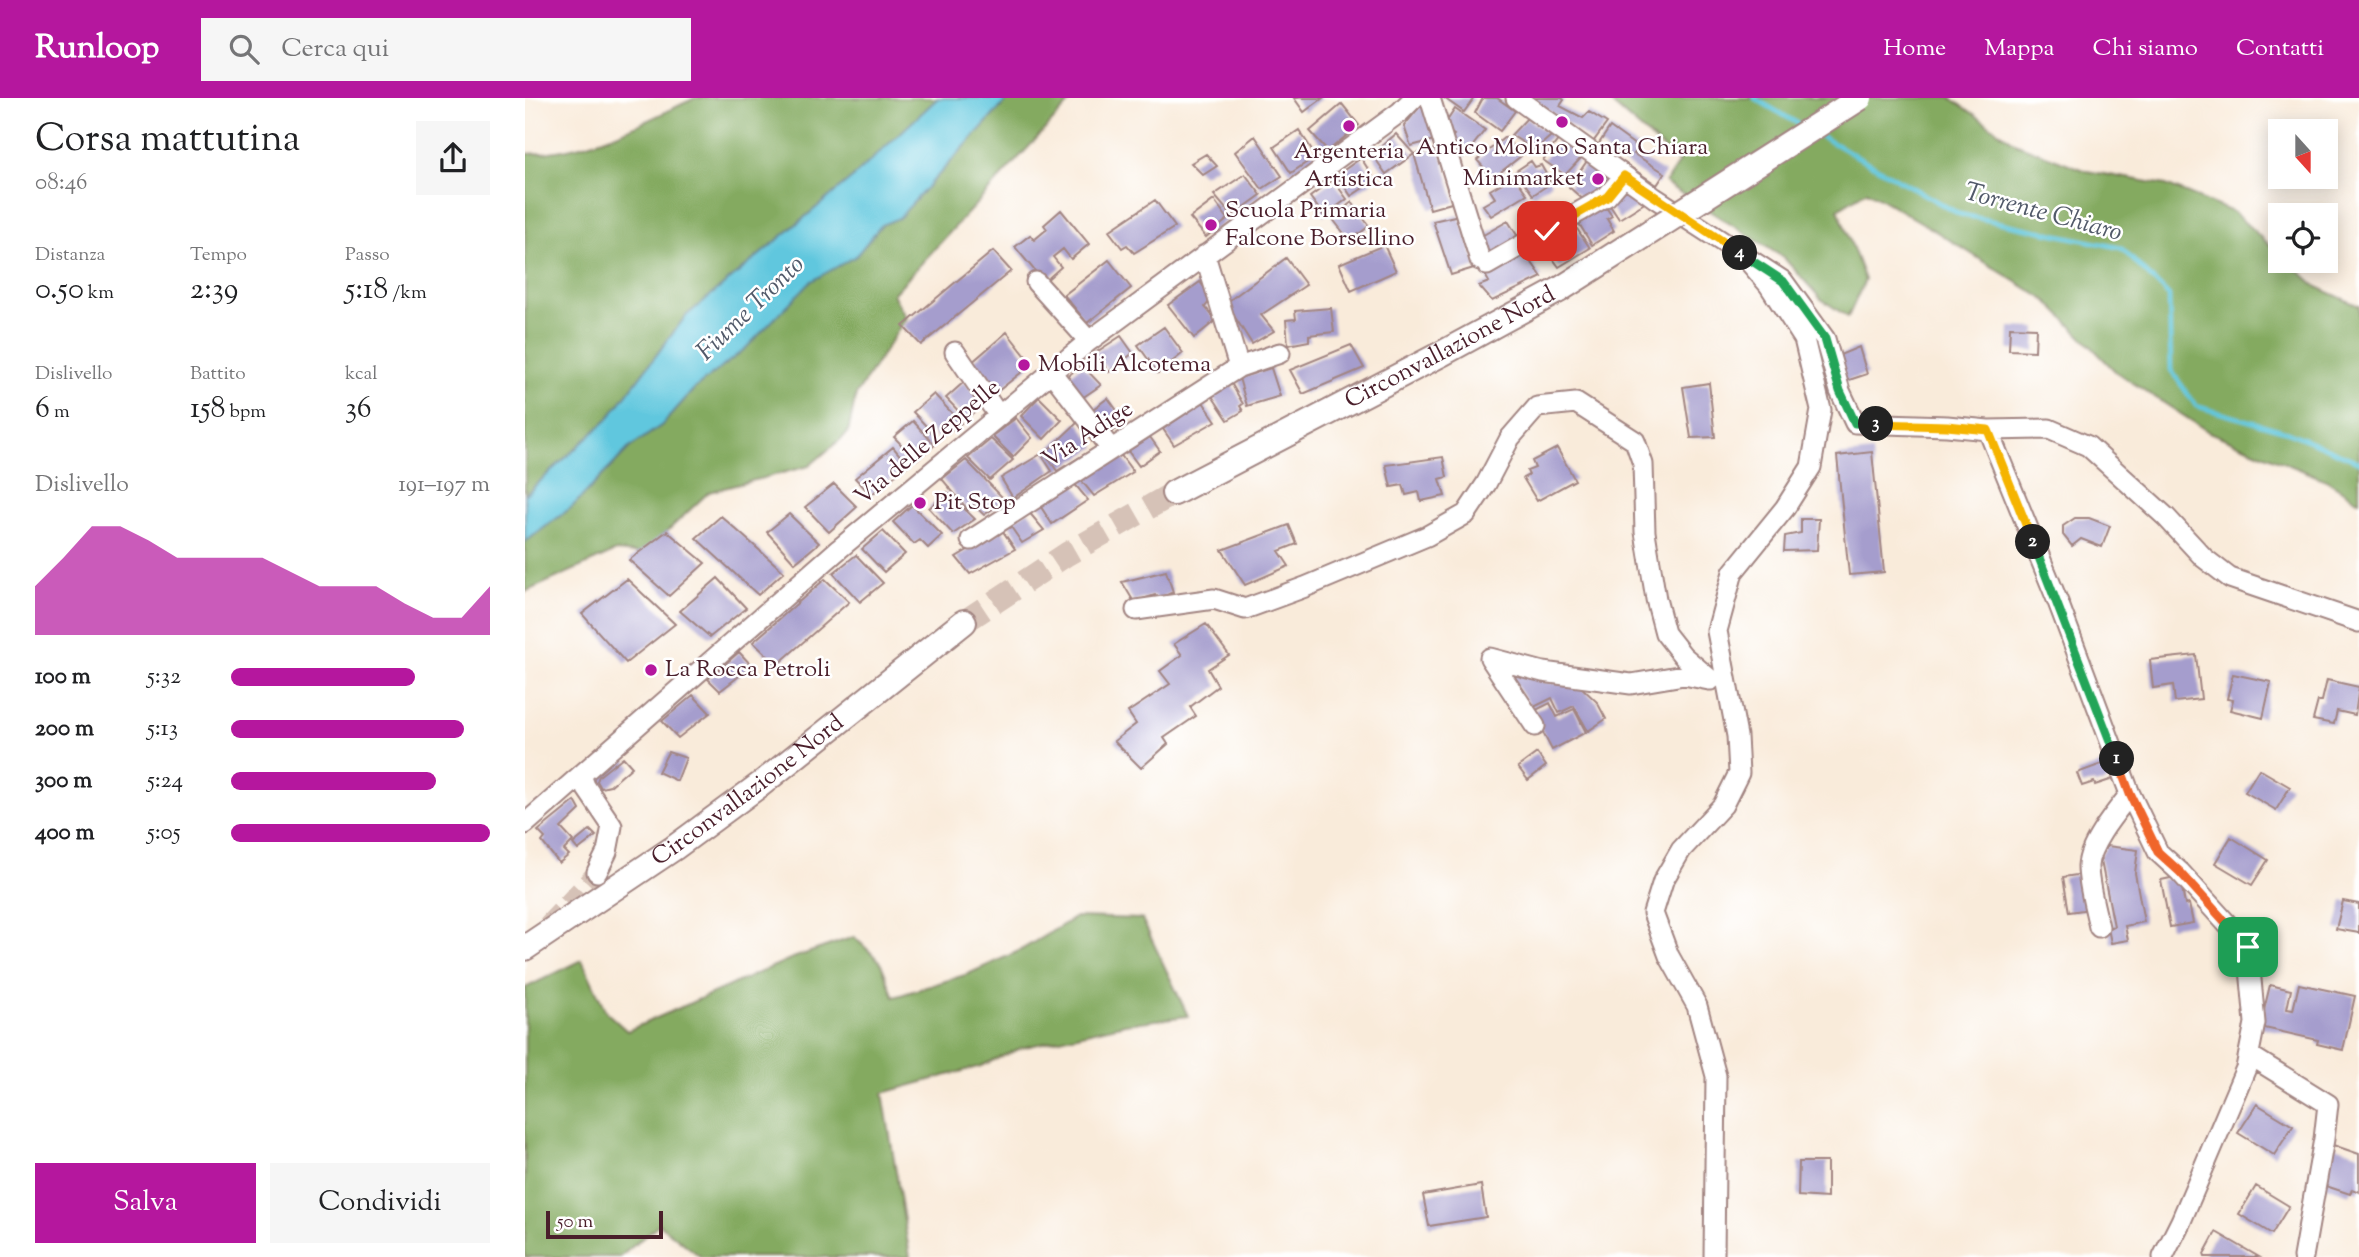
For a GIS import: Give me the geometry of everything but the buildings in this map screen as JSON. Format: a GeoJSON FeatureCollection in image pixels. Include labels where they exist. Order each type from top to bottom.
{"type":"FeatureCollection","features":[{"type":"Feature","properties":{"kind":"main road","name":"Circonvallazione Nord"},"geometry":{"type":"LineString","coordinates":[[1174,493],[1559,290],[1860,98]]}},
{"type":"Feature","properties":{"kind":"main road","name":"Circonvallazione Nord"},"geometry":{"type":"LineString","coordinates":[[525,948],[674,848],[761,784],[964,622]]}},
{"type":"Feature","properties":{"kind":"street","name":"Via delle Zeppelle"},"geometry":{"type":"LineString","coordinates":[[525,824],[839,549],[1089,341],[1401,112],[1414,98]]}},
{"type":"Feature","properties":{"kind":"street"},"geometry":{"type":"LineString","coordinates":[[1430,98],[1484,262],[1607,197],[1624,176]]}},
{"type":"Feature","properties":{"kind":"street"},"geometry":{"type":"LineString","coordinates":[[1517,98],[1624,176],[1783,281],[1825,339],[1840,391],[1855,423],[1988,430],[2049,429],[2088,446],[2166,517],[2204,558],[2230,578],[2359,622]]}},
{"type":"Feature","properties":{"kind":"street"},"geometry":{"type":"LineString","coordinates":[[1205,255],[1239,367]]}},
{"type":"Feature","properties":{"kind":"street"},"geometry":{"type":"LineString","coordinates":[[1714,1257],[1716,1076],[1697,1006],[1669,956],[1653,913],[1663,881],[1681,850],[1723,805],[1739,773],[1737,736],[1717,632],[1733,572],[1785,508],[1811,467],[1821,410],[1804,339],[1769,285],[1745,257]]}},
{"type":"Feature","properties":{"kind":"street"},"geometry":{"type":"LineString","coordinates":[[1037,282],[1089,341]]}},
{"type":"Feature","properties":{"kind":"street"},"geometry":{"type":"LineString","coordinates":[[955,352],[999,416]]}},
{"type":"Feature","properties":{"kind":"street","name":"Via Adige"},"geometry":{"type":"LineString","coordinates":[[971,540],[1239,367],[1280,353]]}},
{"type":"Feature","properties":{"kind":"street"},"geometry":{"type":"LineString","coordinates":[[1052,373],[1111,449]]}},
{"type":"Feature","properties":{"kind":"street"},"geometry":{"type":"LineString","coordinates":[[1136,610],[1214,599],[1245,609],[1427,536],[1466,514],[1486,484],[1510,438],[1537,407],[1576,404],[1635,441],[1643,464],[1645,532],[1656,599],[1665,633],[1683,656],[1711,680],[1730,702]]}},
{"type":"Feature","properties":{"kind":"street"},"geometry":{"type":"LineString","coordinates":[[1988,430],[2058,602],[2130,794],[2158,852],[2180,872],[2248,947],[2255,1023],[2246,1069],[2163,1257]]}},
{"type":"Feature","properties":{"kind":"street"},"geometry":{"type":"LineString","coordinates":[[1535,726],[1490,658],[1542,672],[1631,684],[1684,675],[1711,680]]}},
{"type":"Feature","properties":{"kind":"street"},"geometry":{"type":"LineString","coordinates":[[581,775],[585,786],[612,826],[607,852],[597,873]]}},
{"type":"Feature","properties":{"kind":"street"},"geometry":{"type":"LineString","coordinates":[[2099,927],[2088,868],[2090,853],[2130,794]]}},
{"type":"Feature","properties":{"kind":"street"},"geometry":{"type":"LineString","coordinates":[[2249,1055],[2328,1104],[2325,1139],[2303,1257]]}},
{"type":"Feature","properties":{"kind":"green space"},"geometry":{"type":"Polygon","coordinates":[[[695,98],[938,98],[852,178],[686,316],[608,419],[525,495],[525,154],[592,143],[695,98]]]}},
{"type":"Feature","properties":{"kind":"green space"},"geometry":{"type":"Polygon","coordinates":[[[1009,98],[1074,98],[893,294],[906,318],[856,395],[848,433],[809,466],[709,492],[643,554],[616,551],[525,592],[525,542],[572,507],[629,448],[662,425],[694,389],[746,348],[810,281],[856,256],[881,225],[899,218],[1009,98]]]}},
{"type":"Feature","properties":{"kind":"green space"},"geometry":{"type":"Polygon","coordinates":[[[1605,98],[1951,98],[2017,144],[2087,171],[2166,185],[2233,212],[2268,243],[2268,273],[2301,273],[2317,287],[2359,306],[2359,501],[2326,480],[2209,432],[2116,372],[2047,301],[1867,191],[1838,209],[1865,280],[1848,317],[1821,299],[1784,258],[1665,183],[1679,162],[1605,98]]]}},
{"type":"Feature","properties":{"kind":"green space"},"geometry":{"type":"Polygon","coordinates":[[[1076,917],[1142,919],[1188,1016],[1125,1024],[1021,1048],[981,1066],[883,1093],[910,1257],[701,1257],[659,1224],[620,1257],[525,1257],[525,988],[582,960],[606,1012],[627,1031],[790,959],[854,937],[880,961],[894,997],[968,974],[1019,951],[1076,917]]]}},
{"type":"Feature","properties":{"kind":"water","name":"Fiume Tronto"},"geometry":{"type":"Polygon","coordinates":[[[938,98],[1009,98],[899,218],[881,225],[856,256],[810,282],[746,348],[694,389],[662,425],[629,448],[572,507],[525,542],[525,495],[608,419],[686,316],[852,178],[938,98]]]}},
{"type":"Feature","properties":{"kind":"waterway","name":"Torrente Chiaro"},"geometry":{"type":"LineString","coordinates":[[1754,98],[1802,126]]}},
{"type":"Feature","properties":{"kind":"waterway","name":"Torrente Chiaro"},"geometry":{"type":"LineString","coordinates":[[1819,135],[1959,214],[2121,248],[2169,296],[2171,370],[2196,406],[2288,432],[2359,462]]}},
{"type":"Feature","properties":{"kind":"tunnel"},"geometry":{"type":"LineString","coordinates":[[964,622],[1067,554],[1174,493]]}},
{"type":"Feature","properties":{"kind":"tunnel"},"geometry":{"type":"LineString","coordinates":[[547,925],[597,872]]}},
{"type":"Feature","properties":{"kind":"place","name":"Antico Molino Santa Chiara"},"geometry":{"type":"Point","coordinates":[1562,122]}},
{"type":"Feature","properties":{"kind":"place","name":"Argenteria Artistica"},"geometry":{"type":"Point","coordinates":[1349,126]}},
{"type":"Feature","properties":{"kind":"place","name":"Minimarket"},"geometry":{"type":"Point","coordinates":[1598,179]}},
{"type":"Feature","properties":{"kind":"place","name":"Scuola Primaria Falcone Borsellino"},"geometry":{"type":"Point","coordinates":[1211,225]}},
{"type":"Feature","properties":{"kind":"place","name":"Mobili Alcotema"},"geometry":{"type":"Point","coordinates":[1024,365]}},
{"type":"Feature","properties":{"kind":"place","name":"Pit Stop"},"geometry":{"type":"Point","coordinates":[920,503]}},
{"type":"Feature","properties":{"kind":"place","name":"La Rocca Petroli"},"geometry":{"type":"Point","coordinates":[651,670]}},
{"type":"Feature","properties":{"kind":"route"},"geometry":{"type":"LineString","coordinates":[[1547,231],[1607,197],[1624,176],[1783,281],[1825,339],[1840,391],[1855,423],[1988,430],[2058,602],[2130,794],[2158,852],[2180,872],[2248,947]]}}]}
